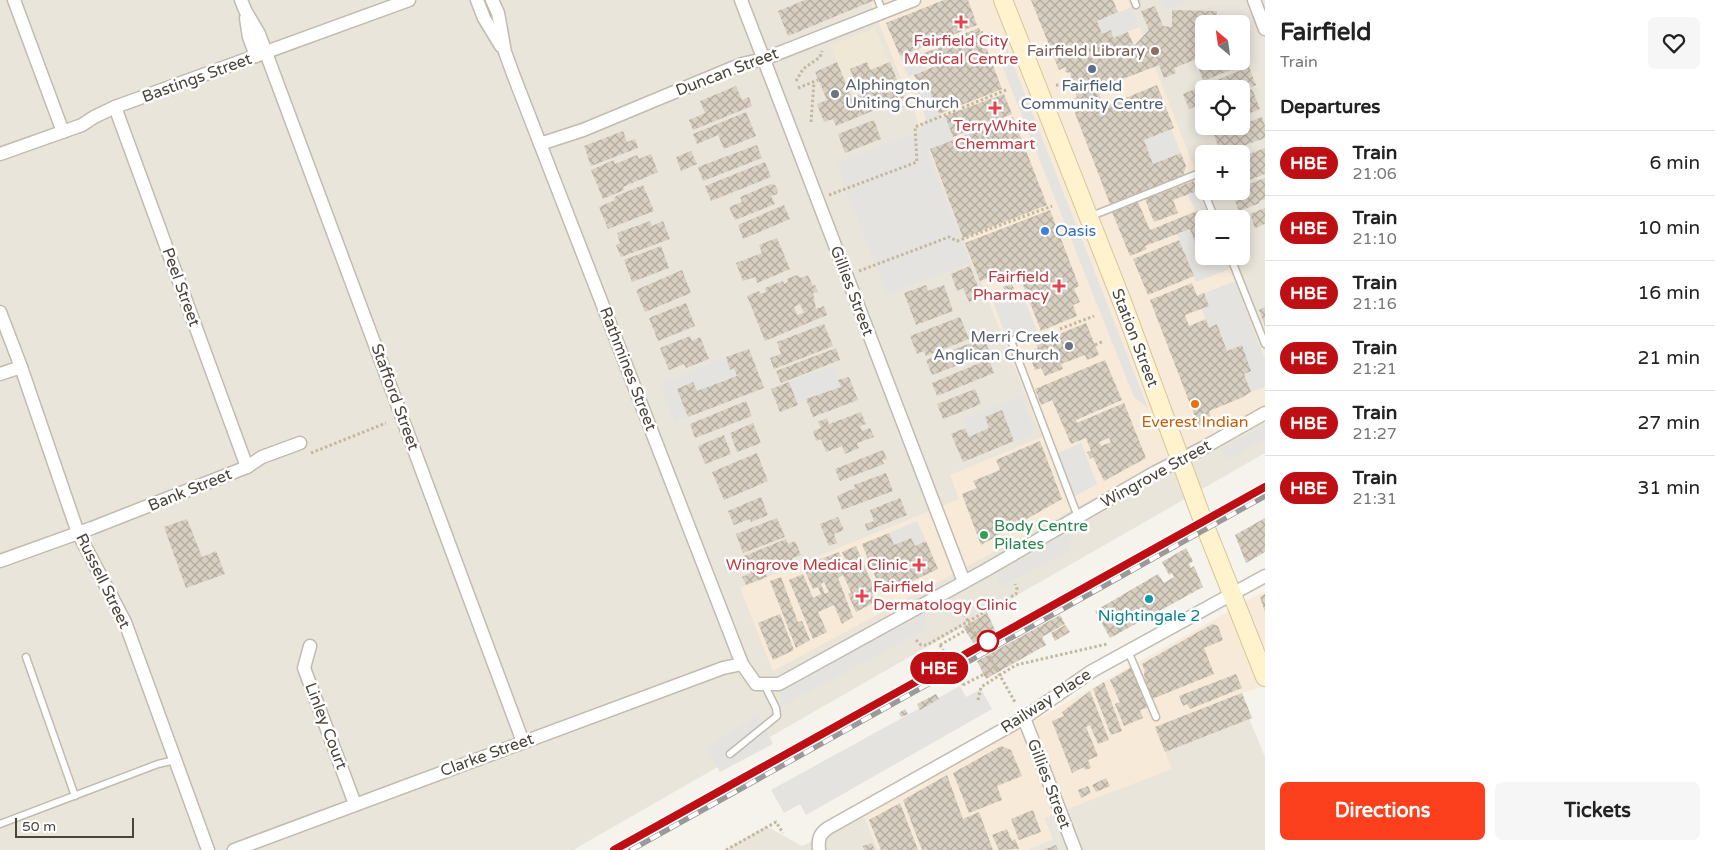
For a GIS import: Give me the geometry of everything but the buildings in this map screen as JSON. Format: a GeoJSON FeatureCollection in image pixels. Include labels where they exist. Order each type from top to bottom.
{"type":"FeatureCollection","features":[{"type":"Feature","properties":{"kind":"main road","name":"Station Street"},"geometry":{"type":"LineString","coordinates":[[1003,0],[1089,217],[1265,677]]}},
{"type":"Feature","properties":{"kind":"street"},"geometry":{"type":"LineString","coordinates":[[14,0],[63,132]]}},
{"type":"Feature","properties":{"kind":"street","name":"Bastings Street"},"geometry":{"type":"LineString","coordinates":[[0,154],[82,125],[94,116],[115,108],[399,2],[409,0]]}},
{"type":"Feature","properties":{"kind":"street","name":"Rathmines Street"},"geometry":{"type":"LineString","coordinates":[[477,0],[484,18],[505,52]]}},
{"type":"Feature","properties":{"kind":"street","name":"Rathmines Street"},"geometry":{"type":"LineString","coordinates":[[492,0],[498,13],[505,52],[742,664],[760,684]]}},
{"type":"Feature","properties":{"kind":"street","name":"Gillies Street"},"geometry":{"type":"LineString","coordinates":[[741,0],[964,582]]}},
{"type":"Feature","properties":{"kind":"street","name":"Duncan Street"},"geometry":{"type":"LineString","coordinates":[[540,144],[583,130],[742,64],[764,59],[914,0]]}},
{"type":"Feature","properties":{"kind":"street"},"geometry":{"type":"LineString","coordinates":[[1254,0],[1265,29]]}},
{"type":"Feature","properties":{"kind":"street","name":"Stafford Street"},"geometry":{"type":"LineString","coordinates":[[243,5],[259,34],[261,54],[523,742]]}},
{"type":"Feature","properties":{"kind":"street","name":"Peel Street"},"geometry":{"type":"LineString","coordinates":[[115,108],[247,467]]}},
{"type":"Feature","properties":{"kind":"street","name":"Russell Street"},"geometry":{"type":"LineString","coordinates":[[0,312],[78,533],[125,622],[208,850]]}},
{"type":"Feature","properties":{"kind":"street"},"geometry":{"type":"LineString","coordinates":[[0,374],[21,367]]}},
{"type":"Feature","properties":{"kind":"street","name":"Wingrove Street"},"geometry":{"type":"LineString","coordinates":[[760,684],[779,684],[1265,413]]}},
{"type":"Feature","properties":{"kind":"street","name":"Bank Street"},"geometry":{"type":"LineString","coordinates":[[0,561],[78,533],[247,467],[262,457],[300,443]]}},
{"type":"Feature","properties":{"kind":"street","name":"Railway Place"},"geometry":{"type":"LineString","coordinates":[[819,850],[818,840],[823,831],[1024,718],[1092,671],[1265,576]]}},
{"type":"Feature","properties":{"kind":"street","name":"Linley Court"},"geometry":{"type":"LineString","coordinates":[[310,646],[304,668],[355,804]]}},
{"type":"Feature","properties":{"kind":"street","name":"Clarke Street"},"geometry":{"type":"LineString","coordinates":[[234,850],[723,668],[742,664]]}},
{"type":"Feature","properties":{"kind":"street","name":"Gillies Street"},"geometry":{"type":"LineString","coordinates":[[1024,718],[1075,850]]}},
{"type":"Feature","properties":{"kind":"lane"},"geometry":{"type":"LineString","coordinates":[[878,0],[883,12]]}},
{"type":"Feature","properties":{"kind":"lane"},"geometry":{"type":"LineString","coordinates":[[1089,217],[1197,174],[1211,210]]}},
{"type":"Feature","properties":{"kind":"lane"},"geometry":{"type":"LineString","coordinates":[[1234,265],[1265,344]]}},
{"type":"Feature","properties":{"kind":"lane"},"geometry":{"type":"LineString","coordinates":[[1024,336],[1011,341],[1078,517]]}},
{"type":"Feature","properties":{"kind":"lane"},"geometry":{"type":"LineString","coordinates":[[1128,651],[1156,717]]}},
{"type":"Feature","properties":{"kind":"lane"},"geometry":{"type":"LineString","coordinates":[[26,657],[74,796]]}},
{"type":"Feature","properties":{"kind":"lane"},"geometry":{"type":"LineString","coordinates":[[730,754],[777,716],[776,708],[760,684]]}},
{"type":"Feature","properties":{"kind":"lane"},"geometry":{"type":"LineString","coordinates":[[0,824],[158,764],[175,760]]}},
{"type":"Feature","properties":{"kind":"path"},"geometry":{"type":"LineString","coordinates":[[937,43],[985,32]]}},
{"type":"Feature","properties":{"kind":"path"},"geometry":{"type":"LineString","coordinates":[[796,81],[803,69],[820,57],[824,46]]}},
{"type":"Feature","properties":{"kind":"path"},"geometry":{"type":"LineString","coordinates":[[798,88],[818,80]]}},
{"type":"Feature","properties":{"kind":"path"},"geometry":{"type":"LineString","coordinates":[[811,122],[814,82]]}},
{"type":"Feature","properties":{"kind":"path"},"geometry":{"type":"LineString","coordinates":[[1056,84],[1077,88]]}},
{"type":"Feature","properties":{"kind":"path"},"geometry":{"type":"LineString","coordinates":[[817,199],[917,162],[915,127],[1006,90]]}},
{"type":"Feature","properties":{"kind":"path"},"geometry":{"type":"LineString","coordinates":[[846,275],[949,237],[957,241],[1052,206]]}},
{"type":"Feature","properties":{"kind":"path"},"geometry":{"type":"LineString","coordinates":[[1060,329],[1094,316]]}},
{"type":"Feature","properties":{"kind":"path"},"geometry":{"type":"LineString","coordinates":[[1095,345],[1104,341]]}},
{"type":"Feature","properties":{"kind":"path"},"geometry":{"type":"LineString","coordinates":[[311,453],[386,423]]}},
{"type":"Feature","properties":{"kind":"path"},"geometry":{"type":"LineString","coordinates":[[916,640],[921,644],[927,645],[968,622],[1016,594],[1018,589],[1015,584]]}},
{"type":"Feature","properties":{"kind":"path"},"geometry":{"type":"LineString","coordinates":[[964,614],[979,641]]}},
{"type":"Feature","properties":{"kind":"path"},"geometry":{"type":"LineString","coordinates":[[972,627],[940,645],[963,686],[996,668]]}},
{"type":"Feature","properties":{"kind":"path"},"geometry":{"type":"LineString","coordinates":[[978,700],[981,687],[1016,665],[1107,644]]}},
{"type":"Feature","properties":{"kind":"path"},"geometry":{"type":"LineString","coordinates":[[989,656],[1016,704]]}},
{"type":"Feature","properties":{"kind":"path"},"geometry":{"type":"LineString","coordinates":[[726,850],[776,822],[784,833]]}},
{"type":"Feature","properties":{"kind":"shaded area"},"geometry":{"type":"Polygon","coordinates":[[[0,0],[1265,0],[1265,453],[573,850],[0,850],[0,0]]]}},
{"type":"Feature","properties":{"kind":"shaded area"},"geometry":{"type":"Polygon","coordinates":[[[870,0],[1129,0],[1195,170],[1195,200],[1207,200],[1211,210],[1195,210],[1195,265],[1232,265],[1265,350],[1265,406],[773,671],[740,588],[959,499],[950,475],[1042,437],[870,0]]]}},
{"type":"Feature","properties":{"kind":"shaded area"},"geometry":{"type":"Polygon","coordinates":[[[1161,0],[1191,0],[1165,10],[1161,0]]]}},
{"type":"Feature","properties":{"kind":"shaded area"},"geometry":{"type":"Polygon","coordinates":[[[1132,7],[1139,27],[1113,38],[1110,30],[1102,34],[1097,21],[1132,7]]]}},
{"type":"Feature","properties":{"kind":"shaded area"},"geometry":{"type":"Polygon","coordinates":[[[875,28],[904,98],[860,116],[830,46],[875,28]]]}},
{"type":"Feature","properties":{"kind":"shaded area"},"geometry":{"type":"Polygon","coordinates":[[[1006,46],[1148,408],[1134,397],[1001,63],[1006,46]]]}},
{"type":"Feature","properties":{"kind":"shaded area"},"geometry":{"type":"Polygon","coordinates":[[[919,48],[927,69],[908,77],[900,56],[919,48]]]}},
{"type":"Feature","properties":{"kind":"shaded area"},"geometry":{"type":"Polygon","coordinates":[[[929,89],[940,119],[945,116],[954,140],[927,151],[970,263],[887,294],[836,163],[919,131],[926,119],[916,92],[929,89]]]}},
{"type":"Feature","properties":{"kind":"shaded area"},"geometry":{"type":"Polygon","coordinates":[[[1171,129],[1181,153],[1153,164],[1144,140],[1171,129]]]}},
{"type":"Feature","properties":{"kind":"shaded area"},"geometry":{"type":"Polygon","coordinates":[[[1195,192],[1195,200],[1201,200],[1206,210],[1195,210],[1188,195],[1195,192]]]}},
{"type":"Feature","properties":{"kind":"shaded area"},"geometry":{"type":"Polygon","coordinates":[[[1190,229],[1195,243],[1195,265],[1228,265],[1230,269],[1196,282],[1177,234],[1190,229]]]}},
{"type":"Feature","properties":{"kind":"shaded area"},"geometry":{"type":"Polygon","coordinates":[[[1235,281],[1265,359],[1265,387],[1251,392],[1244,374],[1251,371],[1241,346],[1227,351],[1218,325],[1209,328],[1202,309],[1209,306],[1204,293],[1235,281]]]}},
{"type":"Feature","properties":{"kind":"shaded area"},"geometry":{"type":"Polygon","coordinates":[[[999,288],[1004,300],[1022,293],[1039,335],[1010,346],[989,292],[999,288]]]}},
{"type":"Feature","properties":{"kind":"shaded area"},"geometry":{"type":"Polygon","coordinates":[[[726,357],[730,370],[734,368],[737,376],[697,391],[693,382],[677,388],[688,417],[675,423],[660,384],[726,357]]]}},
{"type":"Feature","properties":{"kind":"shaded area"},"geometry":{"type":"Polygon","coordinates":[[[833,366],[841,387],[797,403],[789,382],[833,366]]]}},
{"type":"Feature","properties":{"kind":"shaded area"},"geometry":{"type":"Polygon","coordinates":[[[1022,396],[1036,433],[1014,441],[1002,410],[985,417],[989,428],[969,437],[962,419],[1022,396]]]}},
{"type":"Feature","properties":{"kind":"shaded area"},"geometry":{"type":"Polygon","coordinates":[[[1265,425],[1265,439],[1228,460],[1222,448],[1265,425]]]}},
{"type":"Feature","properties":{"kind":"shaded area"},"geometry":{"type":"Polygon","coordinates":[[[1081,443],[1097,484],[1068,500],[1051,456],[1081,443]]]}},
{"type":"Feature","properties":{"kind":"shaded area"},"geometry":{"type":"Polygon","coordinates":[[[917,521],[926,541],[915,546],[911,538],[894,545],[889,533],[917,521]]]}},
{"type":"Feature","properties":{"kind":"shaded area"},"geometry":{"type":"Polygon","coordinates":[[[1072,530],[1070,550],[999,588],[998,573],[1072,530]]]}},
{"type":"Feature","properties":{"kind":"shaded area"},"geometry":{"type":"Polygon","coordinates":[[[1265,591],[1265,686],[1239,694],[1155,727],[1172,769],[1044,818],[1053,839],[1027,850],[878,850],[864,816],[1265,591]]]}},
{"type":"Feature","properties":{"kind":"shaded area"},"geometry":{"type":"Polygon","coordinates":[[[927,611],[926,629],[781,707],[780,691],[927,611]]]}},
{"type":"Feature","properties":{"kind":"shaded area"},"geometry":{"type":"Polygon","coordinates":[[[960,686],[966,697],[981,689],[992,709],[806,815],[800,804],[784,813],[771,790],[960,686]]]}},
{"type":"Feature","properties":{"kind":"shaded area"},"geometry":{"type":"Polygon","coordinates":[[[1239,694],[1265,757],[1265,850],[1027,850],[1052,839],[1044,818],[1080,804],[1155,727],[1239,694]]]}},
{"type":"Feature","properties":{"kind":"shaded area"},"geometry":{"type":"Polygon","coordinates":[[[759,714],[773,744],[720,772],[707,748],[759,714]]]}},
{"type":"Feature","properties":{"kind":"shaded area"},"geometry":{"type":"Polygon","coordinates":[[[864,816],[878,850],[725,850],[766,826],[802,846],[864,816]]]}},
{"type":"Feature","properties":{"kind":"railway"},"geometry":{"type":"LineString","coordinates":[[614,850],[1265,487]]}},
{"type":"Feature","properties":{"kind":"railway"},"geometry":{"type":"LineString","coordinates":[[631,850],[1265,496]]}},
{"type":"Feature","properties":{"kind":"train","name":"HBE"},"geometry":{"type":"LineString","coordinates":[[614,850],[1265,487]]}},
{"type":"Feature","properties":{"kind":"place","name":"Fairfield City Medical Centre"},"geometry":{"type":"Point","coordinates":[961,22]}},
{"type":"Feature","properties":{"kind":"place","name":"Fairfield Library"},"geometry":{"type":"Point","coordinates":[1155,51]}},
{"type":"Feature","properties":{"kind":"place","name":"Fairfield Community Centre"},"geometry":{"type":"Point","coordinates":[1092,69]}},
{"type":"Feature","properties":{"kind":"place","name":"Alphington Uniting Church"},"geometry":{"type":"Point","coordinates":[835,94]}},
{"type":"Feature","properties":{"kind":"place","name":"TerryWhite Chemmart"},"geometry":{"type":"Point","coordinates":[995,108]}},
{"type":"Feature","properties":{"kind":"place","name":"Oasis"},"geometry":{"type":"Point","coordinates":[1045,231]}},
{"type":"Feature","properties":{"kind":"place","name":"Fairfield Pharmacy"},"geometry":{"type":"Point","coordinates":[1059,286]}},
{"type":"Feature","properties":{"kind":"place","name":"Merri Creek Anglican Church"},"geometry":{"type":"Point","coordinates":[1069,346]}},
{"type":"Feature","properties":{"kind":"place","name":"Everest Indian"},"geometry":{"type":"Point","coordinates":[1195,404]}},
{"type":"Feature","properties":{"kind":"place","name":"Body Centre Pilates"},"geometry":{"type":"Point","coordinates":[984,535]}},
{"type":"Feature","properties":{"kind":"place","name":"Wingrove Medical Clinic"},"geometry":{"type":"Point","coordinates":[919,565]}},
{"type":"Feature","properties":{"kind":"place","name":"Fairfield Dermatology Clinic"},"geometry":{"type":"Point","coordinates":[862,596]}},
{"type":"Feature","properties":{"kind":"place","name":"Nightingale 2"},"geometry":{"type":"Point","coordinates":[1149,599]}}]}
